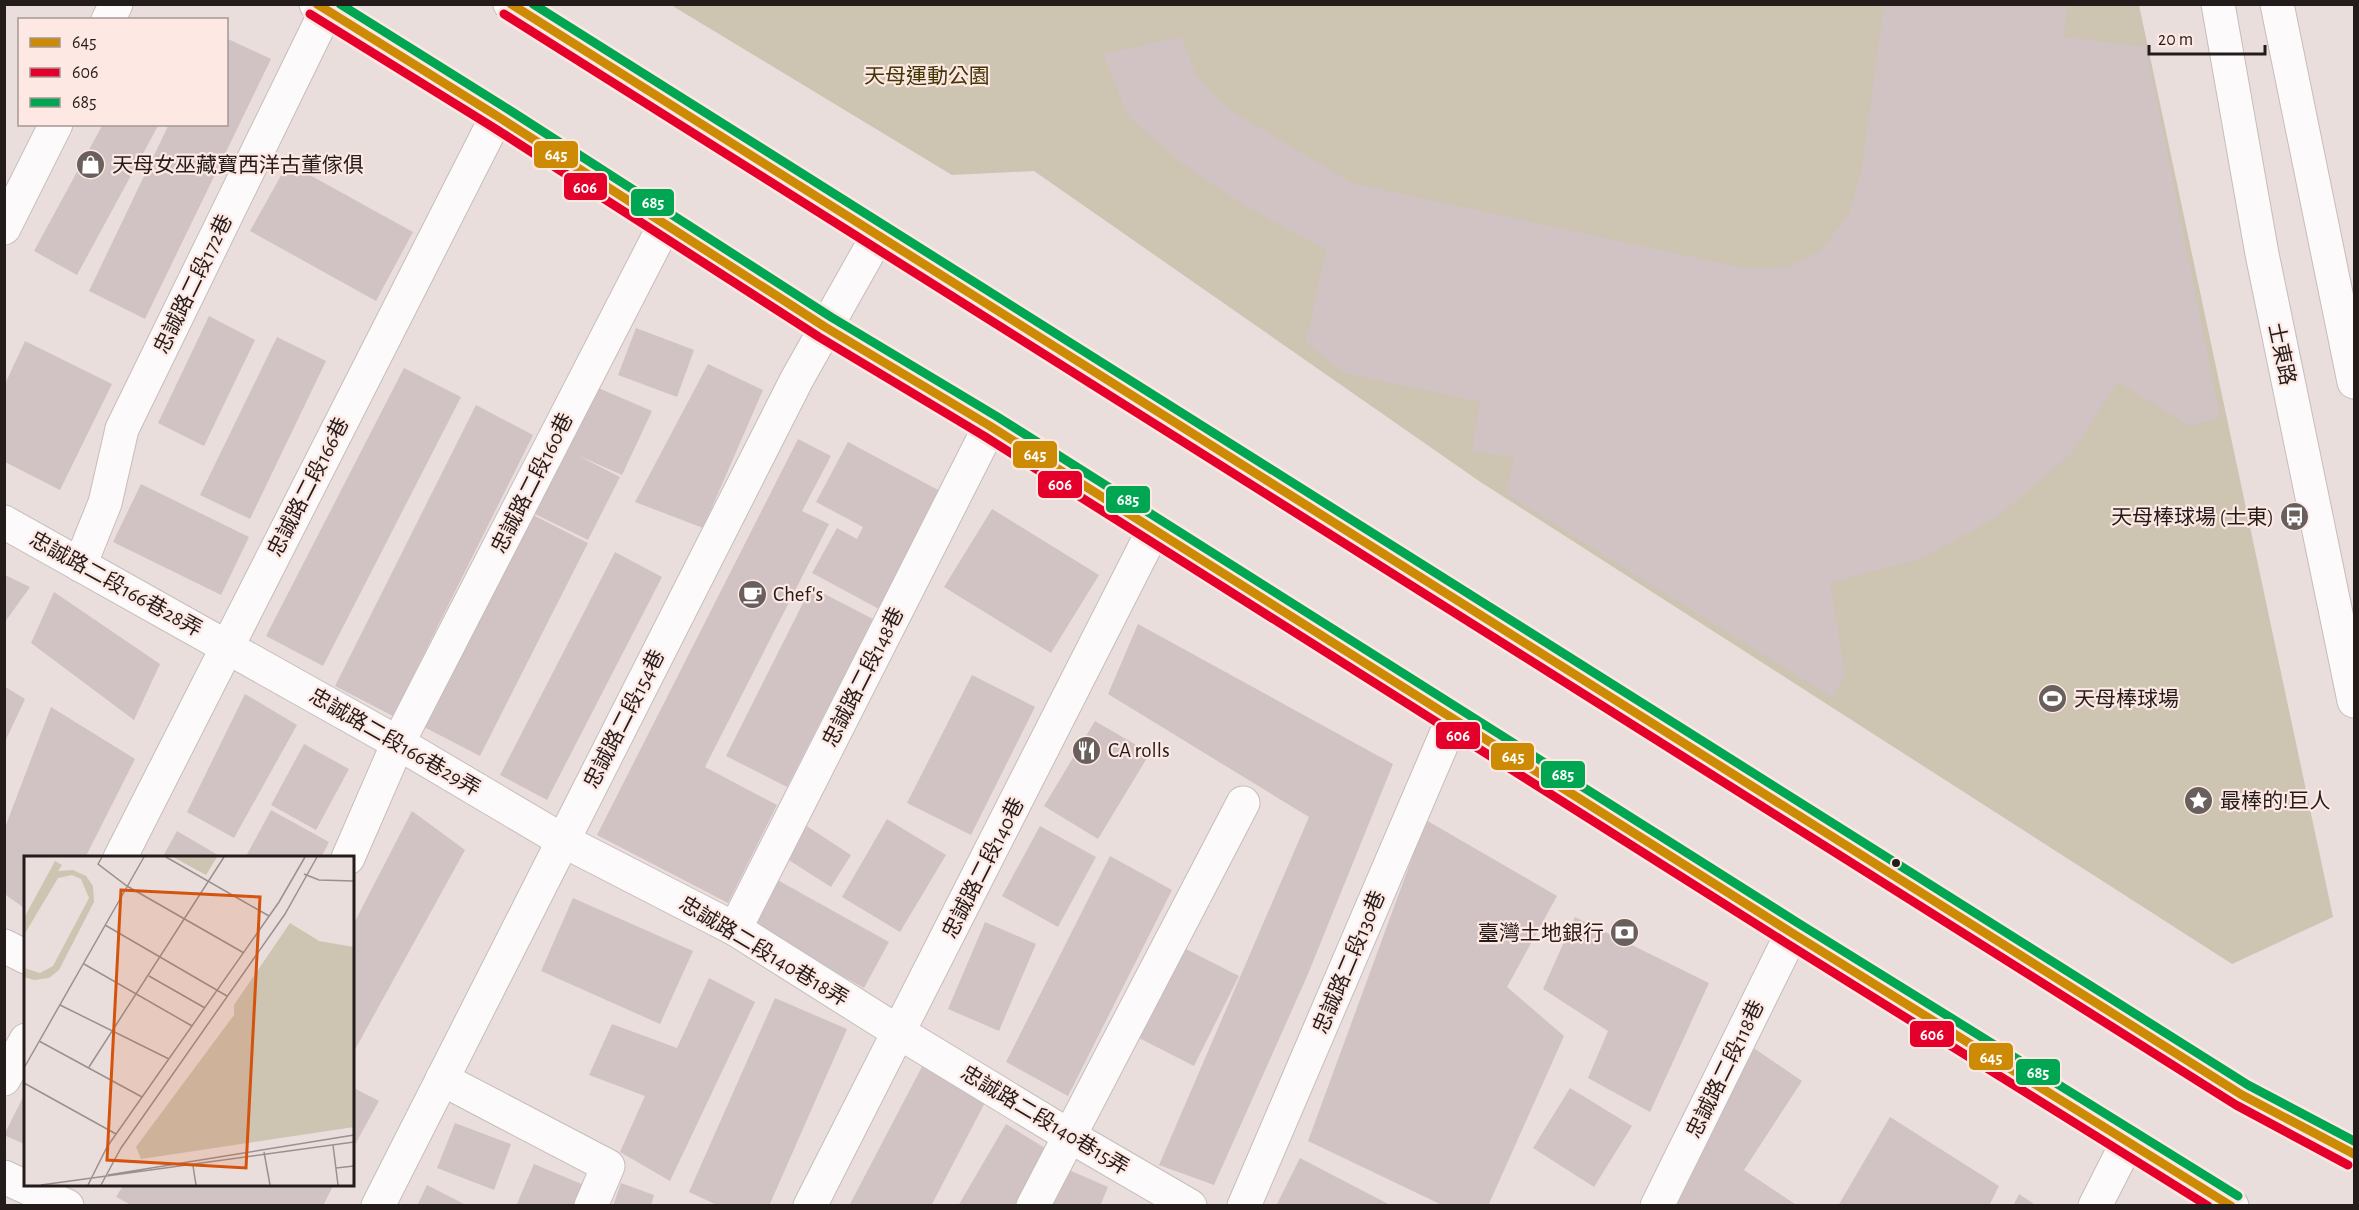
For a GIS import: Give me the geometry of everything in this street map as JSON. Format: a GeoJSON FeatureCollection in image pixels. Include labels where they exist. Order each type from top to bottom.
{"type":"FeatureCollection","features":[{"type":"Feature","properties":{"kind":"street"},"geometry":{"type":"LineString","coordinates":[[109,18],[116,4]]}},
{"type":"Feature","properties":{"kind":"street"},"geometry":{"type":"LineString","coordinates":[[510,4],[2242,1095],[2355,1154]]}},
{"type":"Feature","properties":{"kind":"street","name":"士東路"},"geometry":{"type":"LineString","coordinates":[[2218,4],[2262,254],[2355,701]]}},
{"type":"Feature","properties":{"kind":"street"},"geometry":{"type":"LineString","coordinates":[[2277,4],[2345,284],[2355,382]]}},
{"type":"Feature","properties":{"kind":"street"},"geometry":{"type":"LineString","coordinates":[[321,8],[497,116],[825,327],[990,426],[1792,933],[2232,1206]]}},
{"type":"Feature","properties":{"kind":"street","name":"忠誠路二段172巷"},"geometry":{"type":"LineString","coordinates":[[80,565],[105,503],[122,429],[321,8]]}},
{"type":"Feature","properties":{"kind":"street","name":"忠誠路二段166巷"},"geometry":{"type":"LineString","coordinates":[[121,856],[497,116]]}},
{"type":"Feature","properties":{"kind":"street"},"geometry":{"type":"LineString","coordinates":[[4,228],[55,126]]}},
{"type":"Feature","properties":{"kind":"street","name":"忠誠路二段160巷"},"geometry":{"type":"LineString","coordinates":[[349,856],[398,743],[665,224]]}},
{"type":"Feature","properties":{"kind":"street","name":"忠誠路二段154巷"},"geometry":{"type":"LineString","coordinates":[[378,1206],[796,379],[877,237]]}},
{"type":"Feature","properties":{"kind":"street","name":"忠誠路二段148巷"},"geometry":{"type":"LineString","coordinates":[[735,929],[990,426]]}},
{"type":"Feature","properties":{"kind":"street","name":"忠誠路二段166巷28弄"},"geometry":{"type":"LineString","coordinates":[[4,522],[227,647]]}},
{"type":"Feature","properties":{"kind":"street","name":"忠誠路二段140巷"},"geometry":{"type":"LineString","coordinates":[[810,1206],[1154,530]]}},
{"type":"Feature","properties":{"kind":"street","name":"忠誠路二段166巷29弄"},"geometry":{"type":"LineString","coordinates":[[227,647],[398,743],[562,840]]}},
{"type":"Feature","properties":{"kind":"street","name":"忠誠路二段130巷"},"geometry":{"type":"LineString","coordinates":[[1244,1206],[1453,718]]}},
{"type":"Feature","properties":{"kind":"street"},"geometry":{"type":"LineString","coordinates":[[1033,1206],[1243,803]]}},
{"type":"Feature","properties":{"kind":"street","name":"忠誠路二段140巷18弄"},"geometry":{"type":"LineString","coordinates":[[562,840],[735,929],[900,1033]]}},
{"type":"Feature","properties":{"kind":"street","name":"忠誠路二段118巷"},"geometry":{"type":"LineString","coordinates":[[1657,1206],[1792,933]]}},
{"type":"Feature","properties":{"kind":"street"},"geometry":{"type":"LineString","coordinates":[[4,946],[24,956]]}},
{"type":"Feature","properties":{"kind":"street","name":"忠誠路二段140巷15弄"},"geometry":{"type":"LineString","coordinates":[[900,1033],[1190,1206]]}},
{"type":"Feature","properties":{"kind":"street"},"geometry":{"type":"LineString","coordinates":[[4,1079],[24,1044]]}},
{"type":"Feature","properties":{"kind":"street"},"geometry":{"type":"LineString","coordinates":[[442,1079],[608,1166],[591,1206]]}},
{"type":"Feature","properties":{"kind":"street"},"geometry":{"type":"LineString","coordinates":[[2095,1206],[2128,1141]]}},
{"type":"Feature","properties":{"kind":"street"},"geometry":{"type":"LineString","coordinates":[[4,1177],[66,1205],[76,1186]]}},
{"type":"Feature","properties":{"kind":"green space","name":"天母棒球場"},"geometry":{"type":"Polygon","coordinates":[[[671,5],[2139,5],[2333,917],[2232,964],[1479,481],[1034,171],[952,175],[671,5]]]}},
{"type":"Feature","properties":{"kind":"building"},"geometry":{"type":"Polygon","coordinates":[[[1884,4],[2068,4],[2063,37],[2146,47],[2220,417],[2190,426],[2117,382],[2072,453],[1997,517],[1922,558],[1830,583],[1845,674],[1833,698],[1506,494],[1514,457],[1472,451],[1480,402],[1345,373],[1306,343],[1326,250],[1247,207],[1179,161],[1128,116],[1103,54],[1181,37],[1196,75],[1226,108],[1352,183],[1743,268],[1785,268],[1820,251],[1849,215],[1862,168],[1884,4]]]}},
{"type":"Feature","properties":{"kind":"building"},"geometry":{"type":"Polygon","coordinates":[[[228,39],[271,59],[145,319],[89,291],[168,126],[228,126],[228,39]]]}},
{"type":"Feature","properties":{"kind":"building"},"geometry":{"type":"Polygon","coordinates":[[[102,126],[158,126],[77,275],[34,251],[102,126]]]}},
{"type":"Feature","properties":{"kind":"building"},"geometry":{"type":"Polygon","coordinates":[[[288,163],[413,232],[376,301],[250,231],[288,163]]]}},
{"type":"Feature","properties":{"kind":"building"},"geometry":{"type":"Polygon","coordinates":[[[209,316],[255,340],[204,446],[158,423],[209,316]]]}},
{"type":"Feature","properties":{"kind":"building"},"geometry":{"type":"Polygon","coordinates":[[[636,328],[694,350],[677,397],[618,375],[636,328]]]}},
{"type":"Feature","properties":{"kind":"building"},"geometry":{"type":"Polygon","coordinates":[[[277,337],[326,361],[250,519],[200,495],[277,337]]]}},
{"type":"Feature","properties":{"kind":"building"},"geometry":{"type":"Polygon","coordinates":[[[25,341],[112,384],[60,490],[5,462],[5,384],[25,341]]]}},
{"type":"Feature","properties":{"kind":"building"},"geometry":{"type":"Polygon","coordinates":[[[708,364],[763,390],[703,528],[635,502],[708,364]]]}},
{"type":"Feature","properties":{"kind":"building"},"geometry":{"type":"Polygon","coordinates":[[[404,368],[461,397],[323,666],[266,636],[404,368]]]}},
{"type":"Feature","properties":{"kind":"building"},"geometry":{"type":"Polygon","coordinates":[[[589,384],[652,411],[622,475],[577,455],[620,477],[588,540],[533,513],[589,384]]]}},
{"type":"Feature","properties":{"kind":"building"},"geometry":{"type":"Polygon","coordinates":[[[476,405],[533,435],[393,716],[335,686],[476,405]]]}},
{"type":"Feature","properties":{"kind":"building"},"geometry":{"type":"Polygon","coordinates":[[[798,439],[831,456],[802,511],[829,524],[705,767],[777,805],[728,903],[597,835],[798,439]]]}},
{"type":"Feature","properties":{"kind":"building"},"geometry":{"type":"Polygon","coordinates":[[[848,442],[942,492],[879,609],[812,573],[837,528],[857,539],[863,527],[816,502],[848,442]]]}},
{"type":"Feature","properties":{"kind":"building"},"geometry":{"type":"Polygon","coordinates":[[[141,484],[249,537],[221,595],[113,542],[141,484]]]}},
{"type":"Feature","properties":{"kind":"building"},"geometry":{"type":"Polygon","coordinates":[[[992,509],[1099,575],[1051,653],[944,587],[992,509]]]}},
{"type":"Feature","properties":{"kind":"building"},"geometry":{"type":"Polygon","coordinates":[[[531,514],[588,543],[480,756],[424,727],[531,514]]]}},
{"type":"Feature","properties":{"kind":"building"},"geometry":{"type":"Polygon","coordinates":[[[615,552],[662,577],[547,800],[500,775],[615,552]]]}},
{"type":"Feature","properties":{"kind":"building"},"geometry":{"type":"Polygon","coordinates":[[[5,575],[30,587],[5,622],[5,575]]]}},
{"type":"Feature","properties":{"kind":"building"},"geometry":{"type":"Polygon","coordinates":[[[811,587],[873,619],[787,787],[726,756],[811,587]]]}},
{"type":"Feature","properties":{"kind":"building"},"geometry":{"type":"Polygon","coordinates":[[[54,592],[160,664],[134,720],[31,643],[54,592]]]}},
{"type":"Feature","properties":{"kind":"building"},"geometry":{"type":"Polygon","coordinates":[[[1138,624],[1393,764],[1308,974],[1214,1185],[1159,1165],[1309,817],[1108,694],[1138,624]]]}},
{"type":"Feature","properties":{"kind":"building"},"geometry":{"type":"Polygon","coordinates":[[[972,675],[1035,707],[971,835],[907,803],[972,675]]]}},
{"type":"Feature","properties":{"kind":"building"},"geometry":{"type":"Polygon","coordinates":[[[4,686],[25,699],[4,744],[4,686]]]}},
{"type":"Feature","properties":{"kind":"building"},"geometry":{"type":"Polygon","coordinates":[[[245,694],[297,725],[234,838],[187,812],[245,694]]]}},
{"type":"Feature","properties":{"kind":"building"},"geometry":{"type":"Polygon","coordinates":[[[51,707],[135,759],[86,856],[24,856],[24,908],[7,896],[4,889],[4,830],[51,707]]]}},
{"type":"Feature","properties":{"kind":"building"},"geometry":{"type":"Polygon","coordinates":[[[1095,721],[1150,753],[1098,839],[1044,806],[1095,721]]]}},
{"type":"Feature","properties":{"kind":"building"},"geometry":{"type":"Polygon","coordinates":[[[304,744],[349,769],[316,830],[271,805],[304,744]]]}},
{"type":"Feature","properties":{"kind":"building"},"geometry":{"type":"Polygon","coordinates":[[[271,810],[329,842],[322,856],[246,856],[271,810]]]}},
{"type":"Feature","properties":{"kind":"building"},"geometry":{"type":"Polygon","coordinates":[[[412,811],[465,850],[354,1051],[354,923],[412,811]]]}},
{"type":"Feature","properties":{"kind":"building"},"geometry":{"type":"Polygon","coordinates":[[[887,819],[946,855],[900,932],[842,897],[887,819]]]}},
{"type":"Feature","properties":{"kind":"building"},"geometry":{"type":"Polygon","coordinates":[[[1426,820],[1557,896],[1507,987],[1564,1036],[1488,1206],[1444,1206],[1308,1141],[1426,820]]]}},
{"type":"Feature","properties":{"kind":"building"},"geometry":{"type":"Polygon","coordinates":[[[805,825],[851,855],[831,887],[784,857],[805,825]]]}},
{"type":"Feature","properties":{"kind":"building"},"geometry":{"type":"Polygon","coordinates":[[[1040,826],[1096,857],[1058,927],[1002,896],[1040,826]]]}},
{"type":"Feature","properties":{"kind":"building"},"geometry":{"type":"Polygon","coordinates":[[[177,831],[220,856],[163,856],[177,831]]]}},
{"type":"Feature","properties":{"kind":"building"},"geometry":{"type":"Polygon","coordinates":[[[1110,856],[1172,890],[1068,1096],[1006,1062],[1110,856]]]}},
{"type":"Feature","properties":{"kind":"building"},"geometry":{"type":"Polygon","coordinates":[[[774,878],[889,942],[864,988],[749,924],[774,878]]]}},
{"type":"Feature","properties":{"kind":"building"},"geometry":{"type":"Polygon","coordinates":[[[573,898],[693,951],[660,1024],[541,971],[573,898]]]}},
{"type":"Feature","properties":{"kind":"building"},"geometry":{"type":"Polygon","coordinates":[[[1575,917],[1709,983],[1650,1112],[1588,1078],[1608,1031],[1543,989],[1575,917]]]}},
{"type":"Feature","properties":{"kind":"building"},"geometry":{"type":"Polygon","coordinates":[[[985,922],[1036,944],[999,1031],[948,1009],[985,922]]]}},
{"type":"Feature","properties":{"kind":"building"},"geometry":{"type":"Polygon","coordinates":[[[1184,948],[1239,976],[1194,1066],[1139,1038],[1184,948]]]}},
{"type":"Feature","properties":{"kind":"building"},"geometry":{"type":"Polygon","coordinates":[[[709,978],[755,1002],[670,1181],[620,1152],[645,1096],[589,1075],[612,1024],[677,1048],[709,978]]]}},
{"type":"Feature","properties":{"kind":"building"},"geometry":{"type":"Polygon","coordinates":[[[775,998],[847,1029],[769,1206],[719,1206],[689,1192],[775,998]]]}},
{"type":"Feature","properties":{"kind":"building"},"geometry":{"type":"Polygon","coordinates":[[[1745,1042],[1802,1081],[1744,1170],[1798,1206],[1674,1206],[1745,1042]]]}},
{"type":"Feature","properties":{"kind":"building"},"geometry":{"type":"Polygon","coordinates":[[[926,1059],[990,1093],[931,1206],[849,1206],[926,1059]]]}},
{"type":"Feature","properties":{"kind":"building"},"geometry":{"type":"Polygon","coordinates":[[[354,1088],[379,1101],[354,1146],[354,1088]]]}},
{"type":"Feature","properties":{"kind":"building"},"geometry":{"type":"Polygon","coordinates":[[[1570,1088],[1632,1126],[1594,1187],[1533,1148],[1570,1088]]]}},
{"type":"Feature","properties":{"kind":"building"},"geometry":{"type":"Polygon","coordinates":[[[24,1095],[24,1144],[4,1135],[24,1095]]]}},
{"type":"Feature","properties":{"kind":"building"},"geometry":{"type":"Polygon","coordinates":[[[1890,1117],[1999,1186],[1989,1206],[1838,1206],[1890,1117]]]}},
{"type":"Feature","properties":{"kind":"building"},"geometry":{"type":"Polygon","coordinates":[[[455,1123],[511,1144],[494,1190],[437,1168],[455,1123]]]}},
{"type":"Feature","properties":{"kind":"building"},"geometry":{"type":"Polygon","coordinates":[[[1006,1124],[1053,1153],[1023,1206],[958,1206],[1006,1124]]]}},
{"type":"Feature","properties":{"kind":"building"},"geometry":{"type":"Polygon","coordinates":[[[1300,1158],[1392,1206],[1276,1206],[1300,1158]]]}},
{"type":"Feature","properties":{"kind":"building"},"geometry":{"type":"Polygon","coordinates":[[[534,1164],[584,1185],[575,1206],[516,1206],[534,1164]]]}},
{"type":"Feature","properties":{"kind":"building"},"geometry":{"type":"Polygon","coordinates":[[[1060,1166],[1108,1187],[1100,1206],[1043,1206],[1060,1166]]]}},
{"type":"Feature","properties":{"kind":"building"},"geometry":{"type":"Polygon","coordinates":[[[621,1183],[654,1195],[651,1206],[613,1206],[621,1183]]]}},
{"type":"Feature","properties":{"kind":"building"},"geometry":{"type":"Polygon","coordinates":[[[427,1185],[468,1206],[417,1206],[427,1185]]]}},
{"type":"Feature","properties":{"kind":"building"},"geometry":{"type":"Polygon","coordinates":[[[123,1186],[333,1186],[323,1206],[133,1206],[116,1197],[123,1186]]]}},
{"type":"Feature","properties":{"kind":"building"},"geometry":{"type":"Polygon","coordinates":[[[2019,1194],[2037,1206],[2013,1206],[2019,1194]]]}},
{"type":"Feature","properties":{"kind":"transit line","name":"645"},"geometry":{"type":"LineString","coordinates":[[317,4],[497,116],[825,327],[990,426],[1792,933],[2231,1206]]}},
{"type":"Feature","properties":{"kind":"transit line","name":"685"},"geometry":{"type":"LineString","coordinates":[[340,4],[831,317],[996,416],[1798,923],[2238,1196]]}},
{"type":"Feature","properties":{"kind":"transit line","name":"645"},"geometry":{"type":"LineString","coordinates":[[511,4],[2242,1095],[2354,1154]]}},
{"type":"Feature","properties":{"kind":"transit line","name":"685"},"geometry":{"type":"LineString","coordinates":[[533,4],[2248,1085],[2354,1141]]}},
{"type":"Feature","properties":{"kind":"transit line","name":"606"},"geometry":{"type":"LineString","coordinates":[[310,14],[491,126],[819,337],[984,436],[1786,943],[2208,1206]]}},
{"type":"Feature","properties":{"kind":"transit line","name":"606"},"geometry":{"type":"LineString","coordinates":[[504,14],[2236,1105],[2348,1165]]}},
{"type":"Feature","properties":{"kind":"place","name":"天母女巫藏寶西洋古董傢俱"},"geometry":{"type":"Point","coordinates":[91,165]}},
{"type":"Feature","properties":{"kind":"place","name":"天母棒球場 (士東)"},"geometry":{"type":"Point","coordinates":[2295,517]}},
{"type":"Feature","properties":{"kind":"place","name":"Chef's"},"geometry":{"type":"Point","coordinates":[752,594]}},
{"type":"Feature","properties":{"kind":"place","name":"天母棒球場"},"geometry":{"type":"Point","coordinates":[2053,699]}},
{"type":"Feature","properties":{"kind":"place","name":"CA rolls"},"geometry":{"type":"Point","coordinates":[1087,750]}},
{"type":"Feature","properties":{"kind":"place","name":"最棒的!巨人"},"geometry":{"type":"Point","coordinates":[2199,801]}},
{"type":"Feature","properties":{"kind":"place","name":"臺灣土地銀行"},"geometry":{"type":"Point","coordinates":[1625,933]}},
{"type":"Feature","properties":{"kind":"park label","name":"天母運動公園"},"geometry":{"type":"Point","coordinates":[927,76]}}]}
